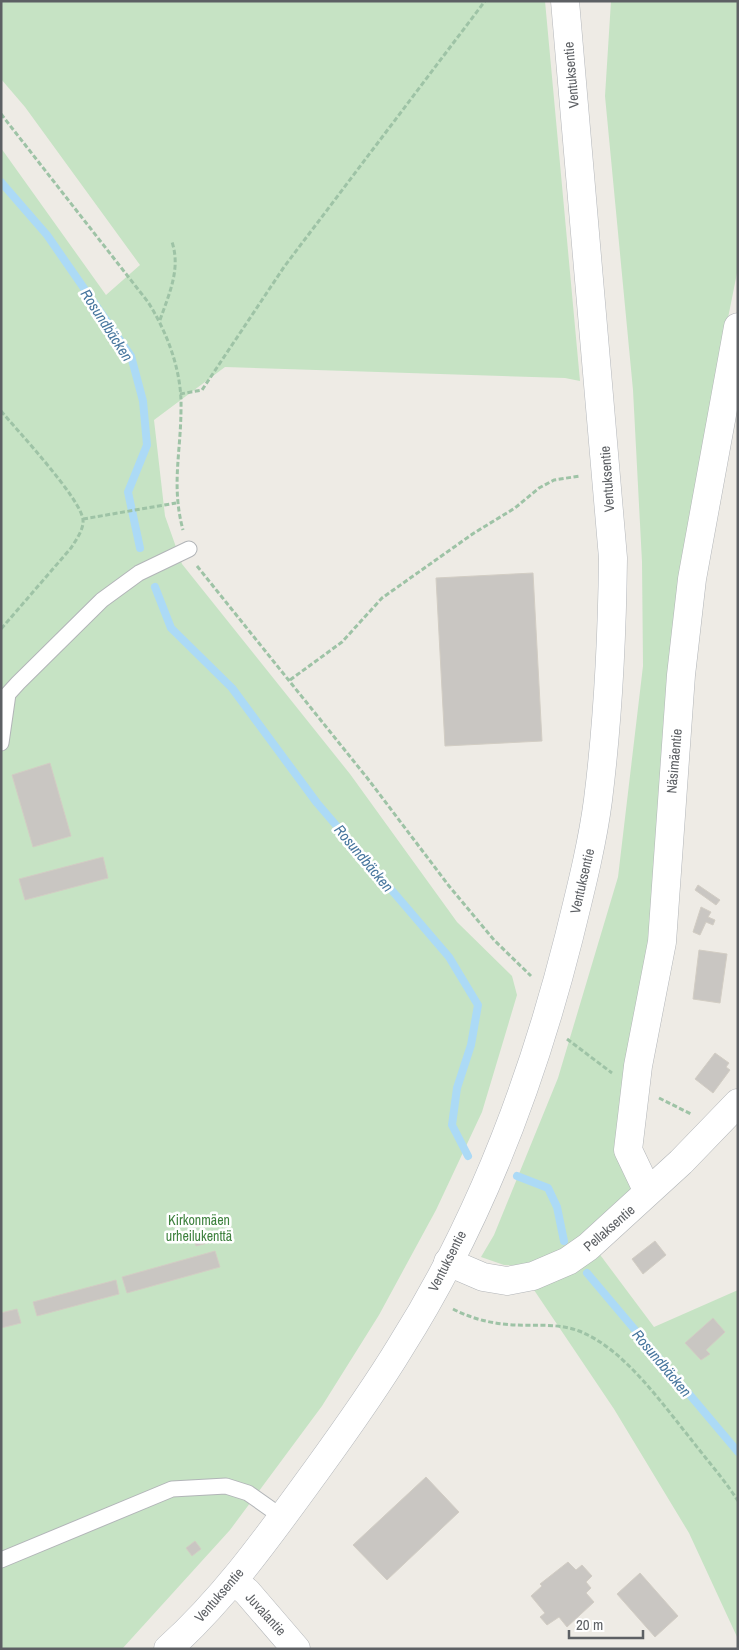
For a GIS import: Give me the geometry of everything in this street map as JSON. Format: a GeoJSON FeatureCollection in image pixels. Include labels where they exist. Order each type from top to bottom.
{"type":"FeatureCollection","features":[{"type":"Feature","properties":{"kind":"main road","name":"Ventuksentie"},"geometry":{"type":"LineString","coordinates":[[168,1649],[234,1581],[341,1436],[402,1344],[448,1262],[488,1180],[531,1066],[557,984],[585,871],[598,803],[612,634],[613,558],[565,1]]}},
{"type":"Feature","properties":{"kind":"main road","name":"Näsimäentie"},"geometry":{"type":"LineString","coordinates":[[648,1192],[628,1150],[638,1066],[662,942],[681,675],[692,579],[738,327]]}},
{"type":"Feature","properties":{"kind":"main road","name":"Pellaksentie"},"geometry":{"type":"LineString","coordinates":[[448,1262],[483,1277],[507,1281],[534,1276],[568,1261],[582,1252],[648,1192],[738,1103]]}},
{"type":"Feature","properties":{"kind":"main road","name":"Juvalantie"},"geometry":{"type":"LineString","coordinates":[[234,1581],[247,1592],[296,1649]]}},
{"type":"Feature","properties":{"kind":"lane"},"geometry":{"type":"LineString","coordinates":[[1,743],[8,694],[18,683],[102,600],[139,573],[188,549]]}},
{"type":"Feature","properties":{"kind":"lane"},"geometry":{"type":"LineString","coordinates":[[1,1560],[172,1489],[226,1486],[248,1493],[282,1517]]}},
{"type":"Feature","properties":{"kind":"path"},"geometry":{"type":"LineString","coordinates":[[180,394],[202,390],[284,267],[485,1]]}},
{"type":"Feature","properties":{"kind":"path"},"geometry":{"type":"LineString","coordinates":[[1,114],[148,302],[160,321],[174,361],[180,394],[176,503],[188,549],[199,569],[290,680],[494,940],[533,978]]}},
{"type":"Feature","properties":{"kind":"path"},"geometry":{"type":"LineString","coordinates":[[160,321],[173,282],[177,256],[172,242]]}},
{"type":"Feature","properties":{"kind":"path"},"geometry":{"type":"LineString","coordinates":[[1,412],[73,499],[83,519],[80,533],[72,548],[1,628]]}},
{"type":"Feature","properties":{"kind":"path"},"geometry":{"type":"LineString","coordinates":[[290,680],[342,642],[382,598],[474,533],[515,508],[538,488],[568,476],[606,474]]}},
{"type":"Feature","properties":{"kind":"path"},"geometry":{"type":"LineString","coordinates":[[83,519],[176,503]]}},
{"type":"Feature","properties":{"kind":"path"},"geometry":{"type":"LineString","coordinates":[[561,1044],[564,1036]]}},
{"type":"Feature","properties":{"kind":"path"},"geometry":{"type":"LineString","coordinates":[[446,1305],[486,1322],[546,1325],[578,1330],[605,1347],[634,1371],[665,1407],[738,1501]]}},
{"type":"Feature","properties":{"kind":"green space","name":"Kirkonmäen urheilukenttä"},"geometry":{"type":"Polygon","coordinates":[[[1,1],[545,1],[580,381],[565,378],[225,367],[154,420],[165,516],[182,564],[350,774],[457,922],[512,976],[517,995],[482,1112],[436,1210],[379,1315],[322,1406],[230,1530],[122,1649],[1,1649],[1,148],[106,295],[140,265],[25,107],[1,79],[1,1]]]}},
{"type":"Feature","properties":{"kind":"green space"},"geometry":{"type":"Polygon","coordinates":[[[611,1],[738,1],[738,268],[726,328],[638,1192],[585,1239],[528,1266],[504,1265],[481,1257],[494,1235],[558,1078],[618,877],[643,666],[642,562],[633,390],[605,96],[611,1]]]}},
{"type":"Feature","properties":{"kind":"green space"},"geometry":{"type":"Polygon","coordinates":[[[598,1252],[654,1327],[738,1290],[738,1639],[689,1533],[614,1409],[532,1287],[598,1252]]]}},
{"type":"Feature","properties":{"kind":"building"},"geometry":{"type":"Polygon","coordinates":[[[533,573],[542,741],[445,746],[436,578],[533,573]]]}},
{"type":"Feature","properties":{"kind":"building"},"geometry":{"type":"Polygon","coordinates":[[[50,763],[71,836],[33,847],[12,775],[50,763]]]}},
{"type":"Feature","properties":{"kind":"building"},"geometry":{"type":"Polygon","coordinates":[[[103,857],[108,878],[25,900],[19,879],[103,857]]]}},
{"type":"Feature","properties":{"kind":"building"},"geometry":{"type":"Polygon","coordinates":[[[698,885],[720,900],[716,905],[695,890],[698,885]]]}},
{"type":"Feature","properties":{"kind":"building"},"geometry":{"type":"Polygon","coordinates":[[[701,907],[711,912],[708,917],[715,920],[713,925],[706,922],[700,935],[693,932],[701,907]]]}},
{"type":"Feature","properties":{"kind":"building"},"geometry":{"type":"Polygon","coordinates":[[[699,950],[727,954],[720,1003],[693,999],[699,950]]]}},
{"type":"Feature","properties":{"kind":"building"},"geometry":{"type":"Polygon","coordinates":[[[715,1053],[729,1063],[726,1067],[730,1070],[713,1093],[695,1079],[715,1053]]]}},
{"type":"Feature","properties":{"kind":"building"},"geometry":{"type":"Polygon","coordinates":[[[209,1233],[211,1242],[196,1246],[194,1237],[209,1233]]]}},
{"type":"Feature","properties":{"kind":"building"},"geometry":{"type":"Polygon","coordinates":[[[655,1241],[666,1255],[643,1274],[632,1259],[655,1241]]]}},
{"type":"Feature","properties":{"kind":"building"},"geometry":{"type":"Polygon","coordinates":[[[215,1251],[220,1267],[127,1293],[122,1277],[215,1251]]]}},
{"type":"Feature","properties":{"kind":"building"},"geometry":{"type":"Polygon","coordinates":[[[116,1280],[119,1294],[37,1316],[33,1302],[116,1280]]]}},
{"type":"Feature","properties":{"kind":"building"},"geometry":{"type":"Polygon","coordinates":[[[17,1309],[21,1323],[1,1328],[1,1313],[17,1309]]]}},
{"type":"Feature","properties":{"kind":"building"},"geometry":{"type":"Polygon","coordinates":[[[713,1318],[725,1332],[706,1350],[710,1354],[701,1360],[685,1343],[713,1318]]]}},
{"type":"Feature","properties":{"kind":"building"},"geometry":{"type":"Polygon","coordinates":[[[426,1477],[459,1512],[387,1580],[353,1545],[426,1477]]]}},
{"type":"Feature","properties":{"kind":"building"},"geometry":{"type":"Polygon","coordinates":[[[195,1541],[201,1549],[192,1556],[186,1548],[195,1541]]]}},
{"type":"Feature","properties":{"kind":"building"},"geometry":{"type":"Polygon","coordinates":[[[568,1562],[576,1570],[582,1565],[592,1576],[586,1582],[591,1588],[586,1593],[594,1602],[567,1627],[559,1617],[547,1625],[540,1617],[545,1613],[531,1596],[542,1586],[540,1584],[568,1562]]]}},
{"type":"Feature","properties":{"kind":"building"},"geometry":{"type":"Polygon","coordinates":[[[640,1573],[678,1616],[655,1637],[617,1594],[640,1573]]]}},
{"type":"Feature","properties":{"kind":"waterway","name":"Rosundbäcken"},"geometry":{"type":"LineString","coordinates":[[1,182],[47,235],[131,356],[143,401],[147,445],[128,492],[140,548]]}},
{"type":"Feature","properties":{"kind":"waterway","name":"Rosundbäcken"},"geometry":{"type":"LineString","coordinates":[[155,587],[171,628],[232,688],[317,803],[449,957],[478,1005],[471,1045],[457,1088],[452,1125],[468,1156]]}},
{"type":"Feature","properties":{"kind":"waterway"},"geometry":{"type":"LineString","coordinates":[[517,1176],[548,1188],[557,1207],[564,1241]]}},
{"type":"Feature","properties":{"kind":"waterway","name":"Rosundbäcken"},"geometry":{"type":"LineString","coordinates":[[587,1273],[738,1452]]}}]}
